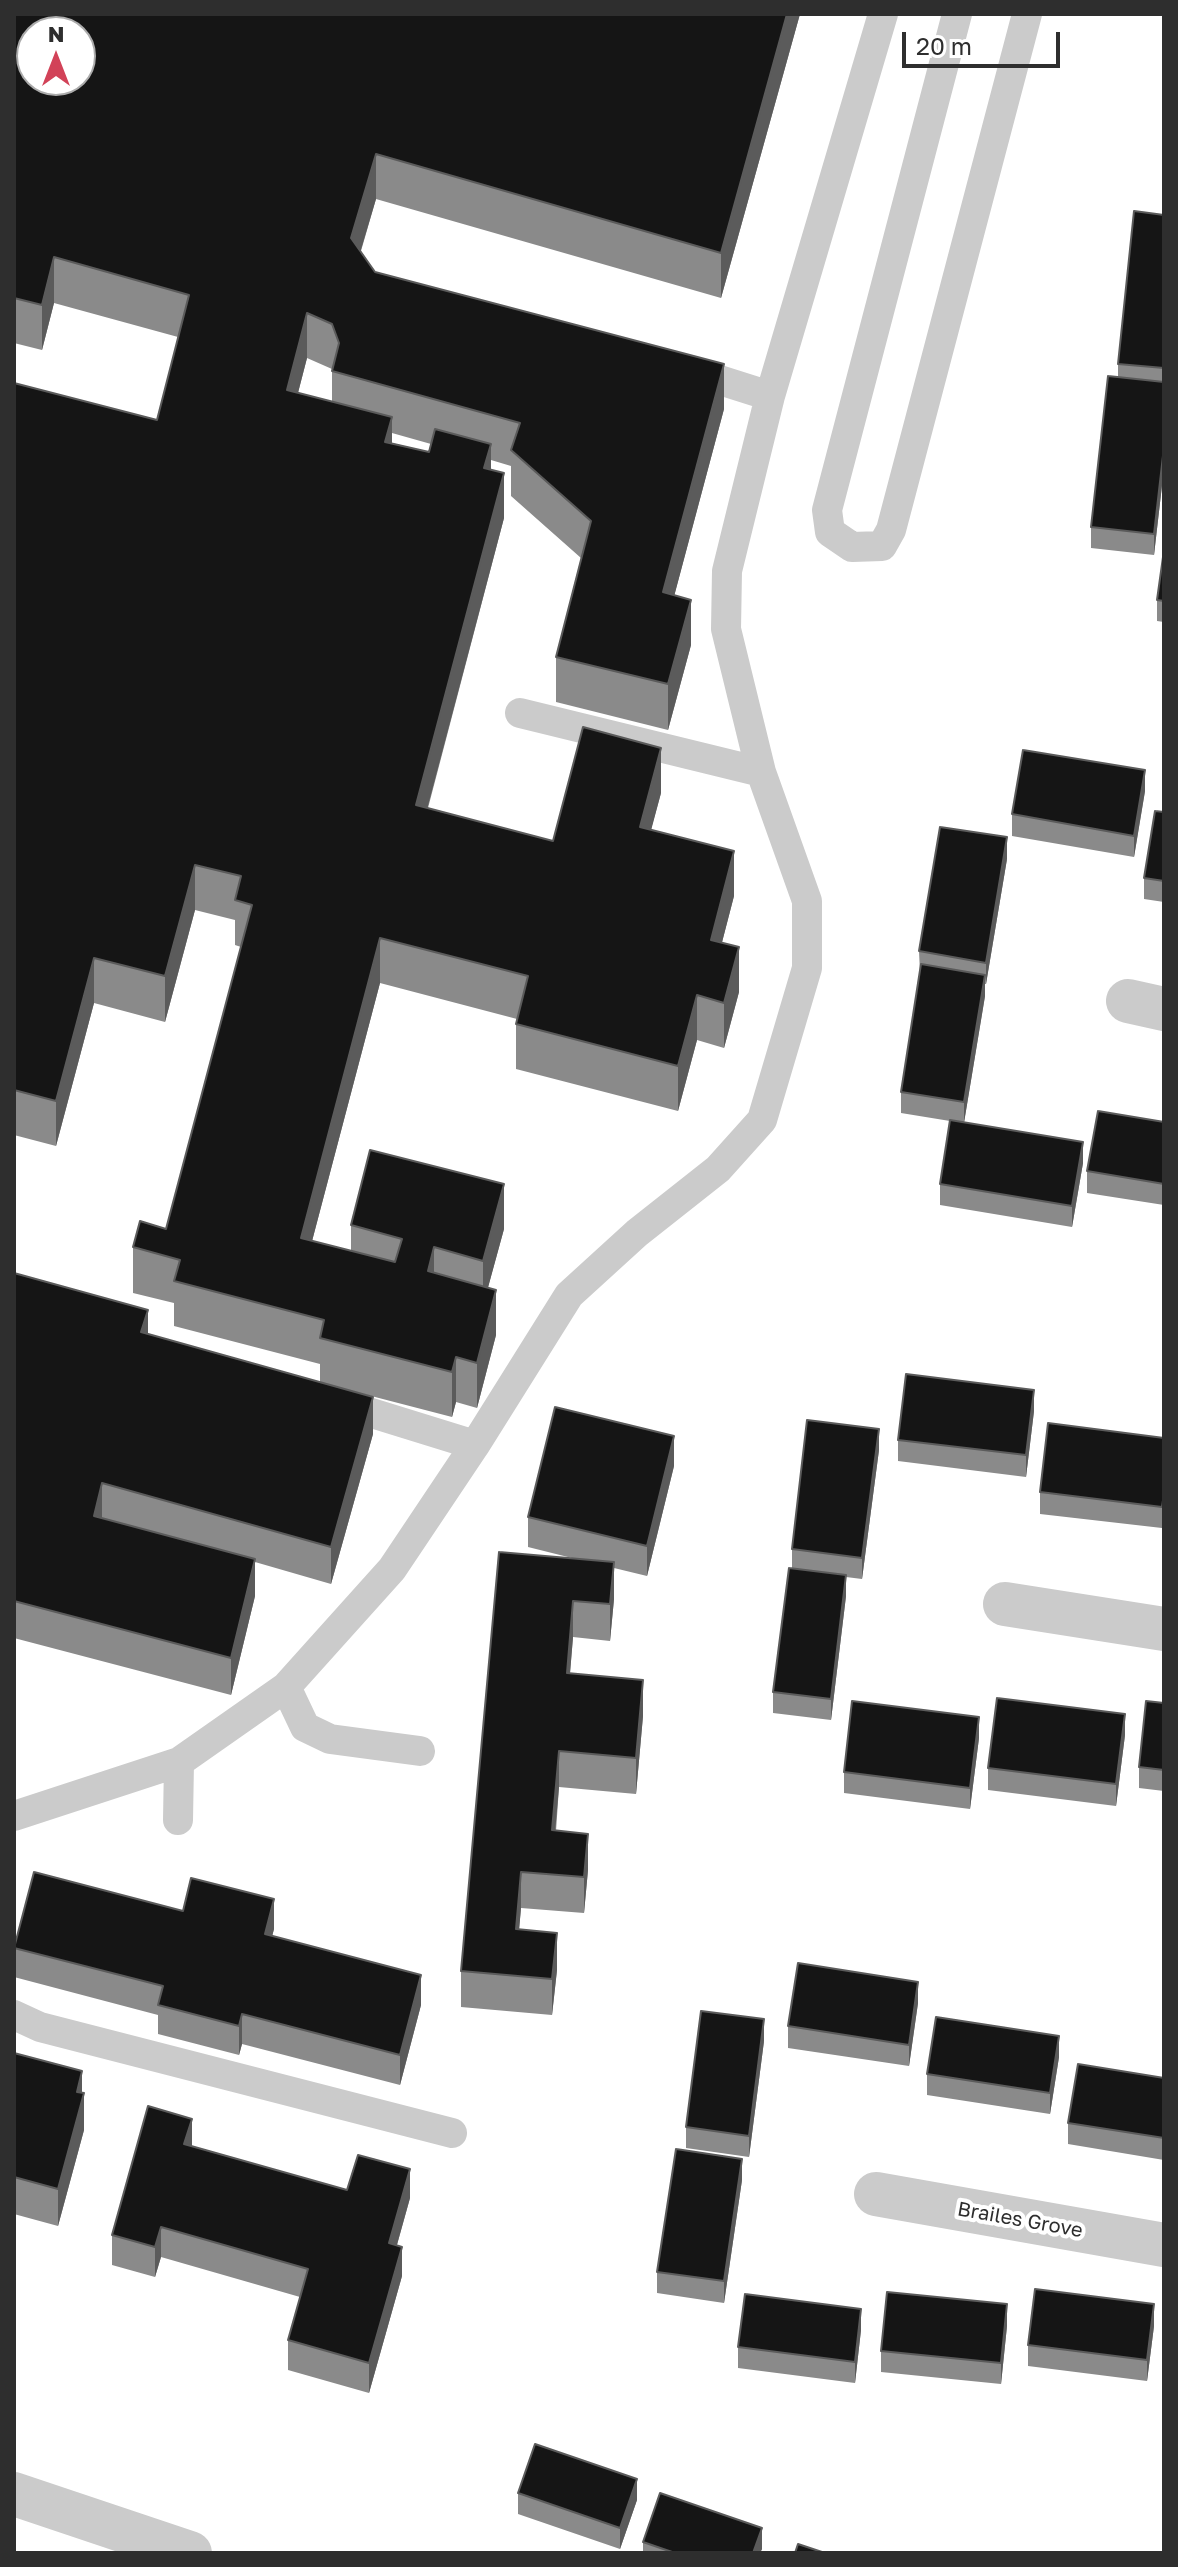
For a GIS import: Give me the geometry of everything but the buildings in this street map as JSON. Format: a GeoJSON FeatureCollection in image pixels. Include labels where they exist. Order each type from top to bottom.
{"type":"FeatureCollection","features":[{"type":"Feature","properties":{"kind":"street"},"geometry":{"type":"LineString","coordinates":[[1005,1604],[1164,1629]]}},
{"type":"Feature","properties":{"kind":"street","name":"Brailes Grove"},"geometry":{"type":"LineString","coordinates":[[876,2194],[1164,2245]]}},
{"type":"Feature","properties":{"kind":"street"},"geometry":{"type":"LineString","coordinates":[[14,2494],[190,2553]]}},
{"type":"Feature","properties":{"kind":"lane"},"geometry":{"type":"LineString","coordinates":[[14,1816],[179,1762],[286,1687],[392,1569],[475,1445],[569,1295],[637,1233],[718,1169],[762,1120],[807,968],[807,901],[761,772],[726,629],[727,571],[770,396],[883,14]]}},
{"type":"Feature","properties":{"kind":"lane"},"geometry":{"type":"LineString","coordinates":[[957,14],[827,510],[830,532],[852,547],[882,546],[891,530],[1027,14]]}},
{"type":"Feature","properties":{"kind":"lane"},"geometry":{"type":"LineString","coordinates":[[667,364],[770,396]]}},
{"type":"Feature","properties":{"kind":"lane"},"geometry":{"type":"LineString","coordinates":[[520,713],[761,772]]}},
{"type":"Feature","properties":{"kind":"lane"},"geometry":{"type":"LineString","coordinates":[[312,1394],[475,1445]]}},
{"type":"Feature","properties":{"kind":"lane"},"geometry":{"type":"LineString","coordinates":[[286,1687],[305,1727],[330,1739],[420,1751]]}},
{"type":"Feature","properties":{"kind":"lane"},"geometry":{"type":"LineString","coordinates":[[178,1820],[179,1762]]}},
{"type":"Feature","properties":{"kind":"lane"},"geometry":{"type":"LineString","coordinates":[[14,2015],[40,2027],[452,2133]]}}]}
